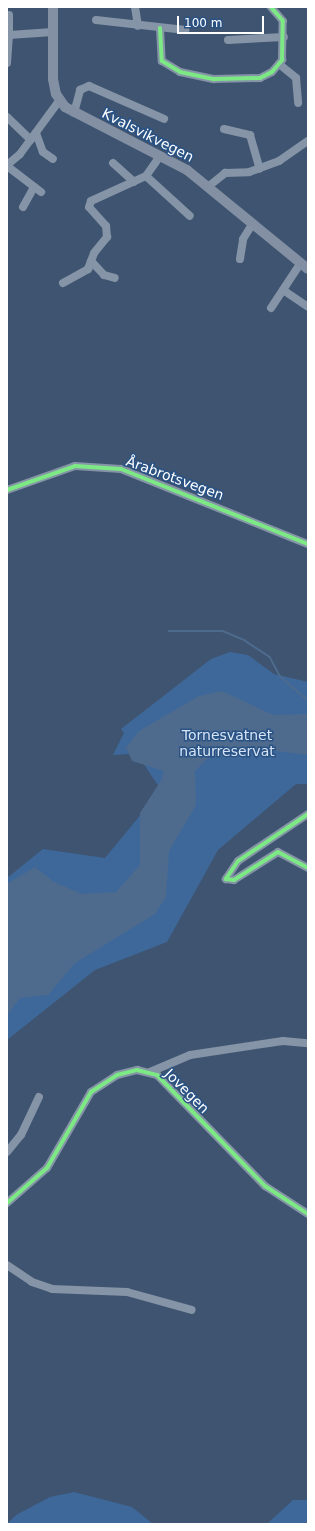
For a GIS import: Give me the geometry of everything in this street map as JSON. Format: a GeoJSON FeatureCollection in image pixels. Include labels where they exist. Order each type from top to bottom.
{"type":"FeatureCollection","features":[{"type":"Feature","properties":{"kind":"main road"},"geometry":{"type":"LineString","coordinates":[[53,7],[54,79],[59,101]]}},
{"type":"Feature","properties":{"kind":"main road","name":"Kvalsvikvegen"},"geometry":{"type":"LineString","coordinates":[[59,101],[74,113],[160,156],[209,186],[304,267]]}},
{"type":"Feature","properties":{"kind":"street"},"geometry":{"type":"LineString","coordinates":[[135,7],[138,26]]}},
{"type":"Feature","properties":{"kind":"street"},"geometry":{"type":"LineString","coordinates":[[160,28],[162,61],[188,75],[260,78],[279,64],[284,38],[282,16],[271,7]]}},
{"type":"Feature","properties":{"kind":"street"},"geometry":{"type":"LineString","coordinates":[[7,63],[9,15]]}},
{"type":"Feature","properties":{"kind":"street"},"geometry":{"type":"LineString","coordinates":[[96,20],[138,26],[185,30]]}},
{"type":"Feature","properties":{"kind":"street"},"geometry":{"type":"LineString","coordinates":[[9,35],[54,32]]}},
{"type":"Feature","properties":{"kind":"street"},"geometry":{"type":"LineString","coordinates":[[228,40],[284,38]]}},
{"type":"Feature","properties":{"kind":"street"},"geometry":{"type":"LineString","coordinates":[[279,64],[296,78],[298,104]]}},
{"type":"Feature","properties":{"kind":"street"},"geometry":{"type":"LineString","coordinates":[[74,113],[80,90],[89,86],[164,119]]}},
{"type":"Feature","properties":{"kind":"street"},"geometry":{"type":"LineString","coordinates":[[41,192],[7,166],[31,140],[59,101]]}},
{"type":"Feature","properties":{"kind":"street"},"geometry":{"type":"LineString","coordinates":[[7,117],[31,140]]}},
{"type":"Feature","properties":{"kind":"street"},"geometry":{"type":"LineString","coordinates":[[224,129],[250,135],[260,169]]}},
{"type":"Feature","properties":{"kind":"street"},"geometry":{"type":"LineString","coordinates":[[36,133],[43,152],[53,159]]}},
{"type":"Feature","properties":{"kind":"street"},"geometry":{"type":"LineString","coordinates":[[209,186],[225,173],[260,169],[308,141]]}},
{"type":"Feature","properties":{"kind":"street"},"geometry":{"type":"LineString","coordinates":[[63,283],[86,271],[108,233],[89,204],[146,176],[160,156]]}},
{"type":"Feature","properties":{"kind":"street"},"geometry":{"type":"LineString","coordinates":[[113,163],[134,182]]}},
{"type":"Feature","properties":{"kind":"street"},"geometry":{"type":"LineString","coordinates":[[146,176],[190,216]]}},
{"type":"Feature","properties":{"kind":"street"},"geometry":{"type":"LineString","coordinates":[[23,207],[34,187]]}},
{"type":"Feature","properties":{"kind":"street"},"geometry":{"type":"LineString","coordinates":[[240,259],[243,239],[253,223]]}},
{"type":"Feature","properties":{"kind":"street"},"geometry":{"type":"LineString","coordinates":[[91,261],[104,275],[115,278]]}},
{"type":"Feature","properties":{"kind":"street"},"geometry":{"type":"LineString","coordinates":[[271,308],[283,290],[304,267]]}},
{"type":"Feature","properties":{"kind":"street"},"geometry":{"type":"LineString","coordinates":[[283,290],[308,307]]}},
{"type":"Feature","properties":{"kind":"street","name":"Årabrotsvegen"},"geometry":{"type":"LineString","coordinates":[[7,490],[75,466],[115,468],[308,544]]}},
{"type":"Feature","properties":{"kind":"street"},"geometry":{"type":"LineString","coordinates":[[308,814],[238,861],[226,879],[234,880],[278,852],[308,868]]}},
{"type":"Feature","properties":{"kind":"street","name":"Jovegen"},"geometry":{"type":"LineString","coordinates":[[150,1072],[190,1055],[283,1041],[308,1042]]}},
{"type":"Feature","properties":{"kind":"street","name":"Jovegen"},"geometry":{"type":"LineString","coordinates":[[7,1202],[47,1168],[91,1092],[117,1075],[137,1070],[150,1072],[163,1081],[265,1186],[308,1214]]}},
{"type":"Feature","properties":{"kind":"street"},"geometry":{"type":"LineString","coordinates":[[7,1152],[21,1135],[39,1097]]}},
{"type":"Feature","properties":{"kind":"street"},"geometry":{"type":"LineString","coordinates":[[7,1265],[32,1282],[52,1289],[127,1292],[192,1310]]}},
{"type":"Feature","properties":{"kind":"green space","name":"Tornesvatnet naturreservat"},"geometry":{"type":"Polygon","coordinates":[[[230,652],[248,655],[274,674],[308,682],[308,784],[296,784],[218,850],[167,942],[95,970],[7,1040],[7,878],[43,849],[105,858],[161,790],[130,743],[126,748],[129,754],[113,755],[124,733],[121,729],[211,659],[230,652]]]}},
{"type":"Feature","properties":{"kind":"green space"},"geometry":{"type":"Polygon","coordinates":[[[74,1492],[132,1507],[153,1524],[7,1524],[16,1515],[50,1497],[74,1492]]]}},
{"type":"Feature","properties":{"kind":"green space"},"geometry":{"type":"Polygon","coordinates":[[[293,1500],[308,1500],[308,1524],[267,1524],[293,1500]]]}},
{"type":"Feature","properties":{"kind":"shaded area"},"geometry":{"type":"Polygon","coordinates":[[[222,691],[273,715],[308,714],[308,755],[262,749],[208,758],[195,771],[196,805],[169,851],[166,897],[155,914],[75,963],[48,995],[20,998],[7,1015],[7,884],[35,867],[54,882],[82,894],[116,892],[140,865],[140,813],[162,779],[164,771],[132,761],[126,748],[139,731],[199,696],[222,691]]]}},
{"type":"Feature","properties":{"kind":"waterway"},"geometry":{"type":"LineString","coordinates":[[169,631],[223,631],[244,640],[270,657],[280,676],[308,700]]}},
{"type":"Feature","properties":{"kind":"cycle path"},"geometry":{"type":"LineString","coordinates":[[160,28],[162,61],[180,72],[214,79],[260,78],[272,72],[282,60],[283,21],[271,7]]}},
{"type":"Feature","properties":{"kind":"cycle path"},"geometry":{"type":"LineString","coordinates":[[7,490],[75,466],[121,469],[308,544]]}},
{"type":"Feature","properties":{"kind":"cycle path"},"geometry":{"type":"LineString","coordinates":[[308,814],[238,861],[226,879],[234,880],[278,852],[308,868]]}},
{"type":"Feature","properties":{"kind":"cycle path"},"geometry":{"type":"LineString","coordinates":[[7,1203],[47,1168],[91,1092],[117,1075],[137,1070],[157,1075],[265,1186],[308,1214]]}}]}
